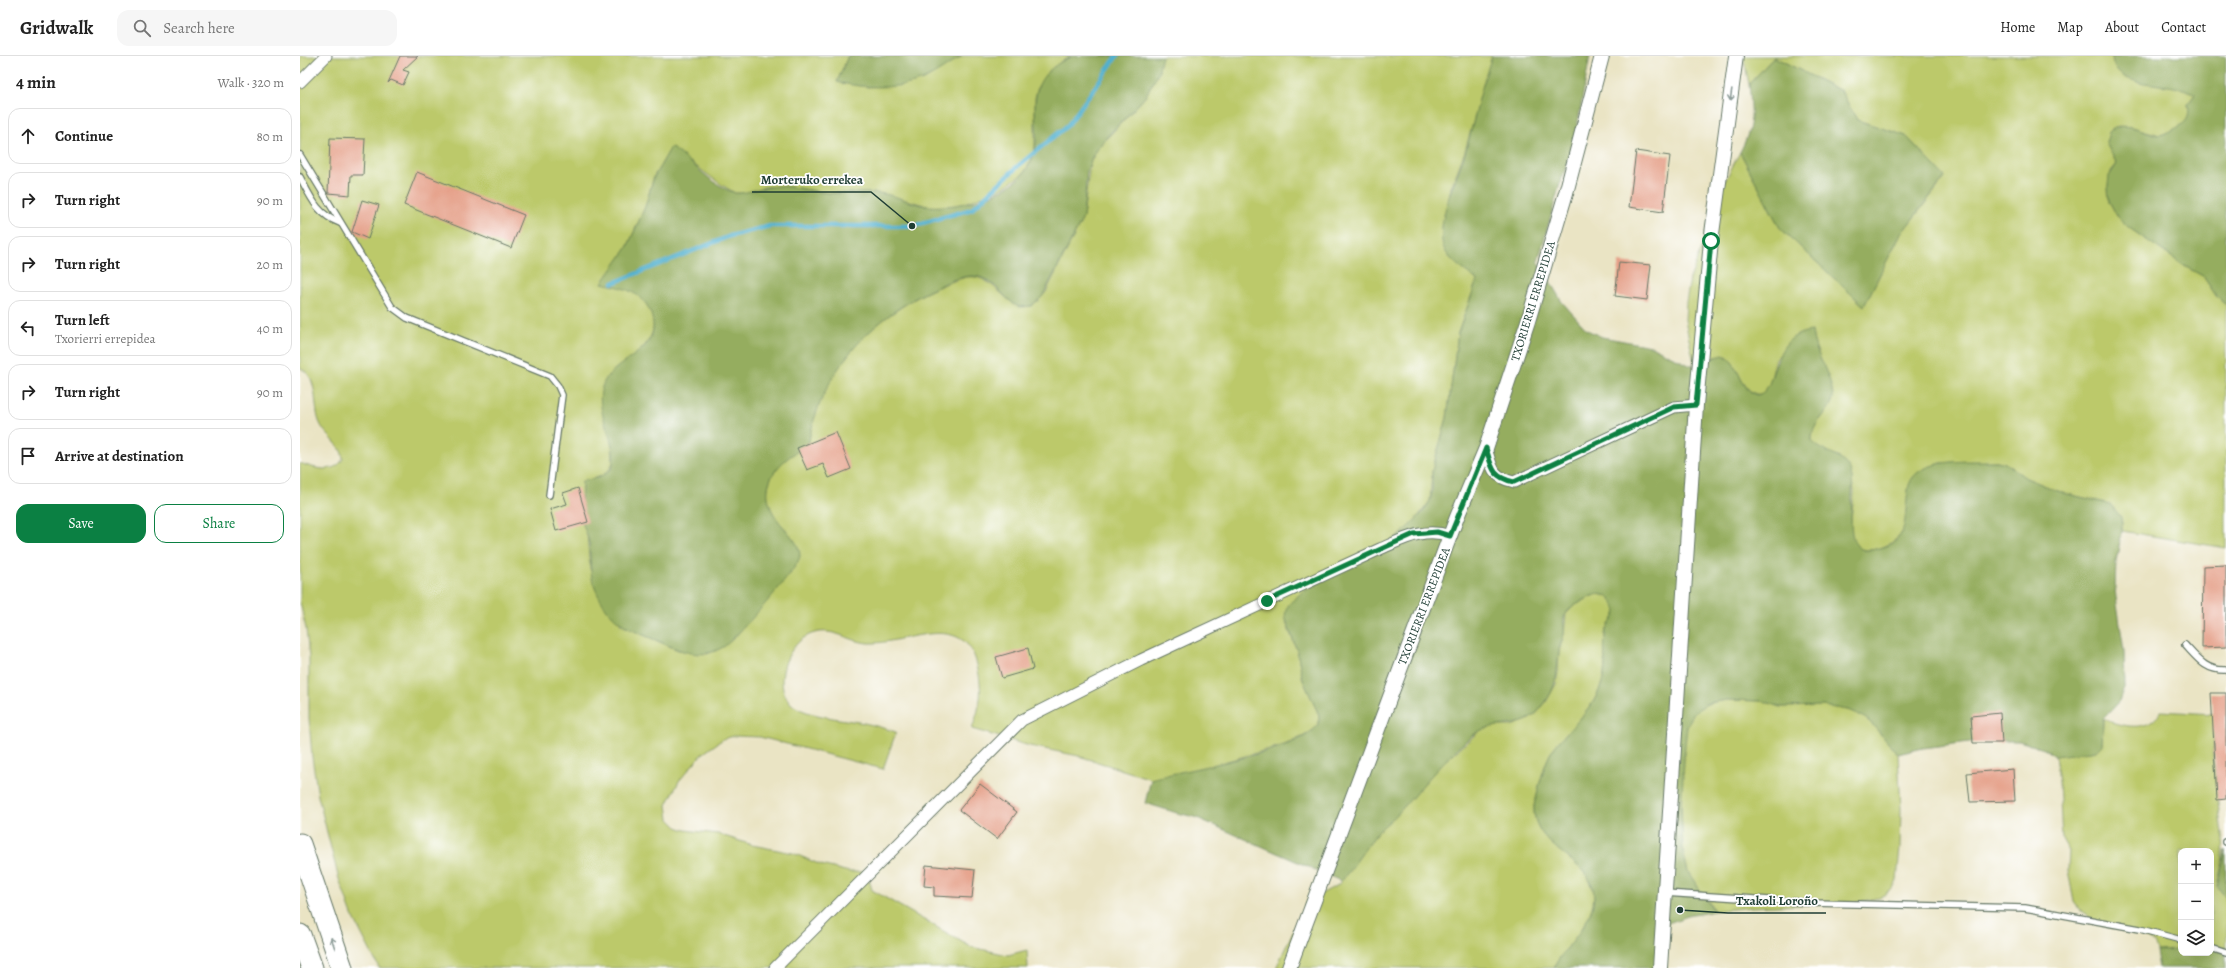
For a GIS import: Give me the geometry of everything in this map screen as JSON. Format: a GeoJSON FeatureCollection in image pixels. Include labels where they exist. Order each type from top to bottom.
{"type":"FeatureCollection","features":[{"type":"Feature","properties":{"kind":"highway"},"geometry":{"type":"LineString","coordinates":[[300,844],[342,968]]}},
{"type":"Feature","properties":{"kind":"highway"},"geometry":{"type":"LineString","coordinates":[[300,935],[312,968]]}},
{"type":"Feature","properties":{"kind":"street"},"geometry":{"type":"LineString","coordinates":[[300,82],[326,56]]}},
{"type":"Feature","properties":{"kind":"street","name":"TXORIERRI ERREPIDEA"},"geometry":{"type":"LineString","coordinates":[[1289,968],[1450,536],[1486,448],[1528,320],[1564,200],[1602,56]]}},
{"type":"Feature","properties":{"kind":"street"},"geometry":{"type":"LineString","coordinates":[[1660,968],[1696,405],[1711,241],[1736,56]]}},
{"type":"Feature","properties":{"kind":"street"},"geometry":{"type":"LineString","coordinates":[[1486,448],[1493,471],[1500,479],[1514,482],[1674,407],[1696,405]]}},
{"type":"Feature","properties":{"kind":"street"},"geometry":{"type":"LineString","coordinates":[[775,968],[1022,720],[1141,660],[1414,534],[1437,532],[1450,536]]}},
{"type":"Feature","properties":{"kind":"lane"},"geometry":{"type":"LineString","coordinates":[[300,155],[392,307],[407,318],[550,376],[558,386],[562,395],[549,495]]}},
{"type":"Feature","properties":{"kind":"lane"},"geometry":{"type":"LineString","coordinates":[[300,177],[319,211],[327,217],[341,223]]}},
{"type":"Feature","properties":{"kind":"lane"},"geometry":{"type":"LineString","coordinates":[[2185,645],[2203,665],[2217,671],[2226,670]]}},
{"type":"Feature","properties":{"kind":"lane"},"geometry":{"type":"LineString","coordinates":[[1665,893],[1813,903],[2025,908],[2140,929],[2178,939]]}},
{"type":"Feature","properties":{"kind":"lane"},"geometry":{"type":"LineString","coordinates":[[2214,949],[2226,953]]}},
{"type":"Feature","properties":{"kind":"green space"},"geometry":{"type":"Polygon","coordinates":[[[300,56],[848,56],[837,82],[868,87],[907,84],[926,79],[962,56],[1073,56],[1061,61],[1038,86],[1035,98],[1035,147],[1031,161],[1023,174],[999,190],[959,205],[932,207],[884,194],[830,193],[783,186],[764,187],[744,193],[735,193],[671,148],[654,176],[645,207],[627,248],[603,283],[628,289],[638,295],[649,308],[654,325],[652,334],[641,349],[611,374],[613,462],[605,474],[597,478],[582,481],[582,521],[587,534],[590,569],[621,625],[678,650],[707,654],[719,649],[733,639],[791,573],[799,549],[772,512],[768,501],[770,481],[781,464],[798,450],[808,445],[812,425],[822,396],[837,369],[848,354],[876,326],[892,313],[927,292],[963,278],[976,277],[987,282],[1014,304],[1024,307],[1034,304],[1046,292],[1083,218],[1090,163],[1098,148],[1145,97],[1151,86],[1161,56],[1492,56],[1465,151],[1450,190],[1448,256],[1477,280],[1458,333],[1447,418],[1432,471],[1430,501],[1410,527],[1286,622],[1297,651],[1303,680],[1319,715],[1319,721],[1316,728],[1304,736],[1284,745],[1213,765],[1151,779],[1079,756],[1030,746],[972,729],[979,705],[980,682],[977,665],[970,648],[960,638],[946,634],[931,634],[868,643],[860,642],[839,634],[817,632],[801,640],[788,657],[782,678],[783,689],[787,698],[794,706],[809,713],[868,724],[896,732],[883,769],[760,737],[734,736],[723,739],[701,755],[679,781],[667,805],[669,819],[677,827],[685,830],[718,834],[752,845],[793,853],[821,865],[849,872],[867,872],[872,890],[971,947],[1008,955],[1027,950],[1028,968],[379,968],[352,915],[338,876],[318,796],[312,757],[309,718],[309,657],[306,629],[300,602],[300,463],[311,467],[329,469],[339,464],[343,459],[340,448],[321,426],[317,414],[313,384],[306,372],[300,368],[300,56]]]}},
{"type":"Feature","properties":{"kind":"green space"},"geometry":{"type":"Polygon","coordinates":[[[848,56],[962,56],[939,71],[915,83],[870,87],[837,82],[848,56]]]}},
{"type":"Feature","properties":{"kind":"green space"},"geometry":{"type":"Polygon","coordinates":[[[1073,56],[1162,56],[1158,74],[1145,97],[1104,140],[1092,157],[1087,171],[1083,218],[1042,297],[1031,306],[1019,307],[986,280],[979,277],[967,276],[950,281],[906,303],[885,318],[866,335],[849,354],[835,374],[823,396],[814,420],[808,446],[785,460],[777,468],[771,478],[768,488],[768,499],[772,511],[793,538],[798,547],[800,556],[797,563],[767,602],[742,630],[725,646],[708,653],[701,654],[686,652],[632,630],[617,620],[610,614],[600,598],[593,582],[588,537],[581,515],[582,481],[601,477],[612,468],[612,448],[601,407],[600,397],[602,387],[607,377],[615,369],[644,347],[650,338],[653,327],[651,314],[643,300],[638,295],[625,289],[602,283],[627,248],[645,207],[654,177],[671,147],[710,179],[735,193],[782,186],[830,193],[885,194],[922,205],[948,206],[962,204],[1003,189],[1023,174],[1032,158],[1036,142],[1036,95],[1041,81],[1052,68],[1073,56]]]}},
{"type":"Feature","properties":{"kind":"green space"},"geometry":{"type":"Polygon","coordinates":[[[1492,56],[1590,56],[1574,143],[1559,187],[1538,261],[1562,302],[1587,330],[1602,337],[1651,346],[1695,368],[1707,360],[1723,355],[1733,364],[1746,388],[1757,395],[1764,391],[1769,384],[1776,363],[1788,342],[1798,335],[1812,331],[1816,348],[1832,387],[1833,395],[1830,407],[1818,422],[1812,434],[1812,441],[1821,449],[1837,457],[1847,465],[1850,470],[1852,479],[1852,532],[1855,542],[1861,549],[1871,550],[1889,545],[1896,541],[1903,528],[1908,488],[1914,476],[1923,469],[1947,462],[1997,461],[2005,463],[2026,478],[2063,493],[2110,504],[2121,517],[2122,531],[2116,561],[2115,590],[2124,651],[2125,685],[2119,702],[2103,719],[2102,745],[2096,751],[2055,756],[2044,749],[2019,741],[1977,741],[1923,748],[1898,754],[1870,722],[1862,716],[1848,710],[1823,706],[1780,707],[1762,701],[1727,700],[1708,703],[1694,712],[1687,727],[1685,746],[1681,808],[1683,851],[1688,872],[1714,911],[1688,916],[1668,923],[1665,968],[1553,968],[1586,921],[1593,904],[1593,889],[1588,877],[1578,866],[1543,835],[1536,822],[1534,806],[1542,774],[1550,754],[1561,739],[1587,711],[1601,686],[1605,665],[1605,633],[1616,612],[1612,601],[1605,595],[1601,594],[1591,596],[1575,605],[1566,613],[1564,620],[1564,634],[1559,650],[1555,681],[1551,693],[1541,708],[1525,721],[1482,730],[1463,743],[1436,770],[1399,812],[1378,832],[1341,881],[1195,817],[1145,803],[1151,779],[1264,752],[1305,736],[1316,727],[1319,721],[1319,715],[1303,680],[1297,651],[1285,617],[1286,609],[1300,594],[1400,535],[1422,513],[1430,501],[1432,492],[1432,471],[1447,418],[1458,333],[1477,280],[1457,265],[1445,251],[1442,235],[1443,223],[1445,210],[1466,150],[1481,90],[1492,56]]]}},
{"type":"Feature","properties":{"kind":"green space"},"geometry":{"type":"Polygon","coordinates":[[[1743,56],[2112,56],[2113,63],[2165,84],[2185,88],[2195,94],[2188,104],[2190,114],[2187,121],[2181,127],[2161,135],[2131,127],[2118,126],[2106,143],[2117,164],[2111,171],[2108,186],[2109,201],[2117,216],[2128,227],[2186,267],[2203,276],[2217,297],[2226,305],[2226,548],[2122,531],[2122,522],[2110,504],[2063,493],[2026,478],[2005,463],[1997,461],[1940,463],[1900,536],[1886,546],[1878,549],[1860,549],[1854,544],[1851,536],[1851,517],[1854,497],[1852,482],[1840,458],[1818,449],[1812,442],[1814,429],[1830,406],[1831,392],[1830,383],[1816,349],[1812,331],[1776,358],[1769,386],[1761,394],[1755,394],[1746,386],[1731,360],[1727,356],[1714,357],[1695,368],[1685,320],[1690,279],[1703,243],[1713,204],[1740,152],[1780,228],[1864,306],[1900,235],[1945,178],[1906,136],[1857,120],[1841,91],[1774,57],[1749,84],[1743,56]]]}},
{"type":"Feature","properties":{"kind":"green space"},"geometry":{"type":"Polygon","coordinates":[[[2112,56],[2226,56],[2226,305],[2217,297],[2203,276],[2186,267],[2128,227],[2117,216],[2109,201],[2109,176],[2117,164],[2106,143],[2109,132],[2115,128],[2127,126],[2162,135],[2180,126],[2186,121],[2189,114],[2188,104],[2195,94],[2184,89],[2132,80],[2122,75],[2115,68],[2112,56]]]}},
{"type":"Feature","properties":{"kind":"green space"},"geometry":{"type":"Polygon","coordinates":[[[1774,57],[1841,91],[1857,120],[1906,136],[1945,177],[1900,235],[1864,306],[1780,228],[1740,152],[1748,134],[1751,119],[1749,84],[1774,57]]]}},
{"type":"Feature","properties":{"kind":"green space"},"geometry":{"type":"Polygon","coordinates":[[[1596,594],[1601,594],[1610,598],[1614,604],[1616,612],[1605,633],[1605,665],[1601,686],[1587,711],[1561,739],[1550,754],[1542,774],[1534,806],[1536,822],[1543,835],[1578,866],[1588,877],[1593,889],[1593,904],[1586,921],[1553,968],[1276,968],[1307,901],[1338,885],[1378,831],[1401,810],[1438,767],[1481,730],[1492,726],[1511,726],[1528,720],[1535,715],[1546,702],[1556,684],[1559,651],[1564,634],[1566,614],[1574,606],[1596,594]]]}},
{"type":"Feature","properties":{"kind":"green space"},"geometry":{"type":"Polygon","coordinates":[[[1727,700],[1763,701],[1780,707],[1823,706],[1848,710],[1862,716],[1870,722],[1898,754],[1901,809],[1900,847],[1897,880],[1893,888],[1884,895],[1874,899],[1852,903],[1751,907],[1714,911],[1691,877],[1685,864],[1681,813],[1682,766],[1687,729],[1693,713],[1706,704],[1727,700]]]}},
{"type":"Feature","properties":{"kind":"green space"},"geometry":{"type":"Polygon","coordinates":[[[2160,711],[2214,714],[2213,760],[2223,841],[2223,853],[2217,886],[2226,898],[2226,948],[2214,948],[2214,848],[2178,848],[2178,950],[2156,951],[2153,943],[2146,937],[2102,926],[2081,912],[2074,902],[2068,870],[2069,851],[2062,839],[2059,781],[2055,756],[2096,751],[2102,743],[2103,719],[2126,726],[2134,726],[2150,723],[2156,718],[2160,711]]]}},
{"type":"Feature","properties":{"kind":"green space"},"geometry":{"type":"Polygon","coordinates":[[[2226,850],[2226,898],[2217,886],[2226,850]]]}},
{"type":"Feature","properties":{"kind":"green space"},"geometry":{"type":"Polygon","coordinates":[[[2214,948],[2226,948],[2226,968],[2159,968],[2156,951],[2178,950],[2178,956],[2214,956],[2214,948]]]}},
{"type":"Feature","properties":{"kind":"building"},"geometry":{"type":"Polygon","coordinates":[[[400,56],[418,56],[403,70],[409,72],[403,85],[391,80],[388,83],[400,56]]]}},
{"type":"Feature","properties":{"kind":"building"},"geometry":{"type":"Polygon","coordinates":[[[330,138],[365,139],[363,175],[351,175],[350,195],[328,193],[330,138]]]}},
{"type":"Feature","properties":{"kind":"building"},"geometry":{"type":"Polygon","coordinates":[[[1636,151],[1670,156],[1663,212],[1629,207],[1636,151]]]}},
{"type":"Feature","properties":{"kind":"building"},"geometry":{"type":"Polygon","coordinates":[[[417,172],[524,215],[511,248],[404,205],[417,172]]]}},
{"type":"Feature","properties":{"kind":"building"},"geometry":{"type":"Polygon","coordinates":[[[362,200],[379,205],[368,239],[352,232],[362,200]]]}},
{"type":"Feature","properties":{"kind":"building"},"geometry":{"type":"Polygon","coordinates":[[[1619,262],[1651,265],[1647,300],[1615,296],[1619,262]]]}},
{"type":"Feature","properties":{"kind":"building"},"geometry":{"type":"Polygon","coordinates":[[[836,432],[851,469],[829,478],[823,464],[807,470],[797,448],[836,432]]]}},
{"type":"Feature","properties":{"kind":"building"},"geometry":{"type":"Polygon","coordinates":[[[578,488],[588,522],[556,531],[550,509],[567,504],[563,493],[578,488]]]}},
{"type":"Feature","properties":{"kind":"building"},"geometry":{"type":"Polygon","coordinates":[[[2226,565],[2226,647],[2202,648],[2203,566],[2226,565]]]}},
{"type":"Feature","properties":{"kind":"building"},"geometry":{"type":"Polygon","coordinates":[[[1028,648],[1033,669],[1002,678],[996,657],[1028,648]]]}},
{"type":"Feature","properties":{"kind":"building"},"geometry":{"type":"Polygon","coordinates":[[[2211,693],[2226,693],[2226,799],[2217,800],[2211,693]]]}},
{"type":"Feature","properties":{"kind":"building"},"geometry":{"type":"Polygon","coordinates":[[[2000,713],[2002,743],[1973,743],[1971,716],[2000,713]]]}},
{"type":"Feature","properties":{"kind":"building"},"geometry":{"type":"Polygon","coordinates":[[[2013,769],[2015,801],[1970,802],[1967,773],[2013,769]]]}},
{"type":"Feature","properties":{"kind":"building"},"geometry":{"type":"Polygon","coordinates":[[[980,784],[1017,812],[997,839],[959,810],[980,784]]]}},
{"type":"Feature","properties":{"kind":"building"},"geometry":{"type":"Polygon","coordinates":[[[926,865],[975,870],[972,898],[934,896],[934,887],[924,886],[926,865]]]}},
{"type":"Feature","properties":{"kind":"waterway"},"geometry":{"type":"LineString","coordinates":[[613,283],[730,236],[770,226],[912,226],[972,209],[1018,166],[1068,125],[1117,56]]}},
{"type":"Feature","properties":{"kind":"place","name":"Morteruko errekea"},"geometry":{"type":"Point","coordinates":[912,226]}},
{"type":"Feature","properties":{"kind":"place","name":"Txakoli Loroño"},"geometry":{"type":"Point","coordinates":[1680,910]}},
{"type":"Feature","properties":{"kind":"route"},"geometry":{"type":"LineString","coordinates":[[1267,601],[1414,534],[1437,532],[1450,536],[1486,448],[1493,471],[1500,479],[1514,482],[1674,407],[1696,405],[1711,241]]}}]}
